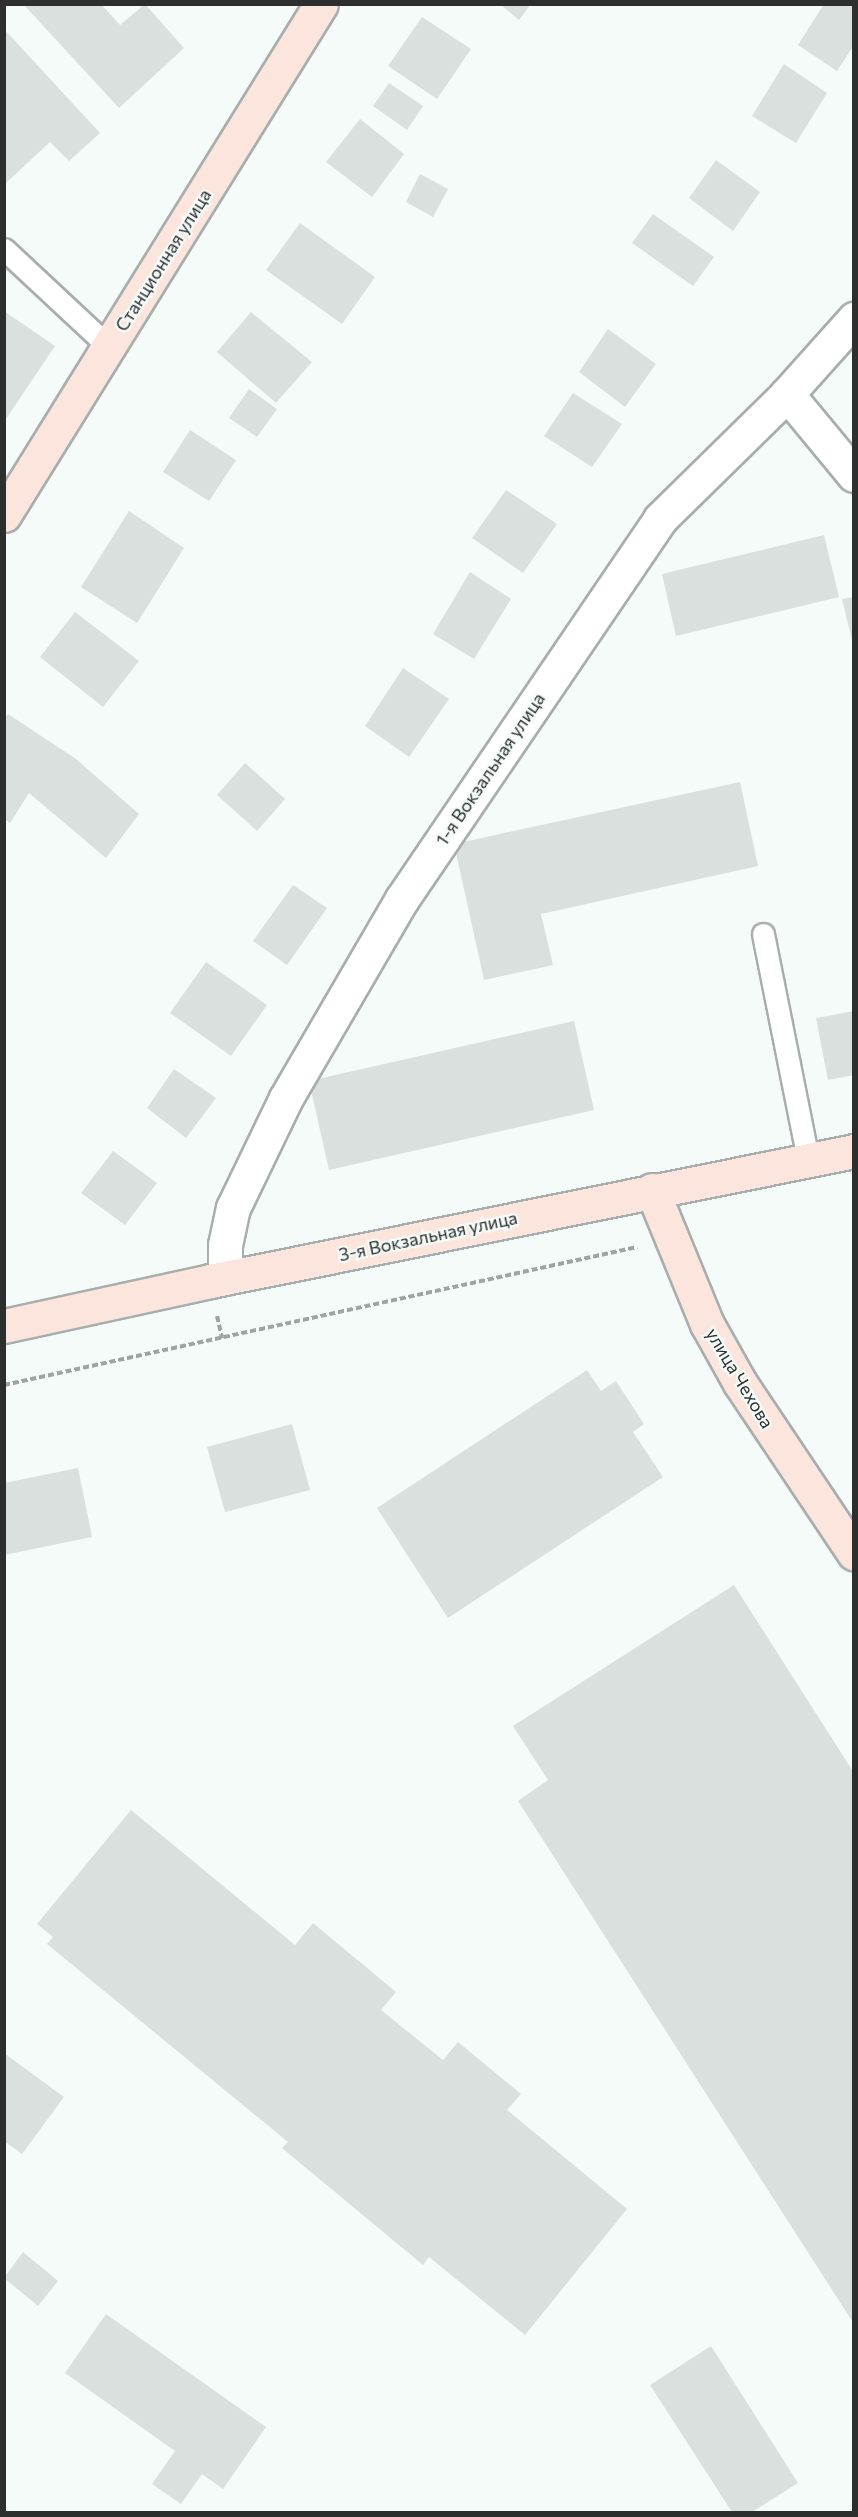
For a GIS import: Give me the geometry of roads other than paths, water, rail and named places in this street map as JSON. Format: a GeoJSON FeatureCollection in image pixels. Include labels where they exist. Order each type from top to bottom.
{"type":"FeatureCollection","features":[{"type":"Feature","properties":{"kind":"street","name":"Станционная улица"},"geometry":{"type":"LineString","coordinates":[[4,515],[321,4]]}},
{"type":"Feature","properties":{"kind":"street","name":"1-я Вокзальная улица"},"geometry":{"type":"LineString","coordinates":[[225,1278],[225,1245],[232,1208],[286,1098],[402,899],[660,519],[787,394],[854,319]]}},
{"type":"Feature","properties":{"kind":"street"},"geometry":{"type":"LineString","coordinates":[[787,394],[854,475]]}},
{"type":"Feature","properties":{"kind":"street","name":"3-я Вокзальная улица"},"geometry":{"type":"LineString","coordinates":[[4,1326],[652,1190],[854,1151]]}},
{"type":"Feature","properties":{"kind":"street","name":"улица Чехова"},"geometry":{"type":"LineString","coordinates":[[652,1190],[670,1239],[707,1324],[740,1383],[854,1553]]}},
{"type":"Feature","properties":{"kind":"lane"},"geometry":{"type":"LineString","coordinates":[[4,249],[109,347]]}},
{"type":"Feature","properties":{"kind":"lane"},"geometry":{"type":"LineString","coordinates":[[763,934],[808,1160]]}}]}
